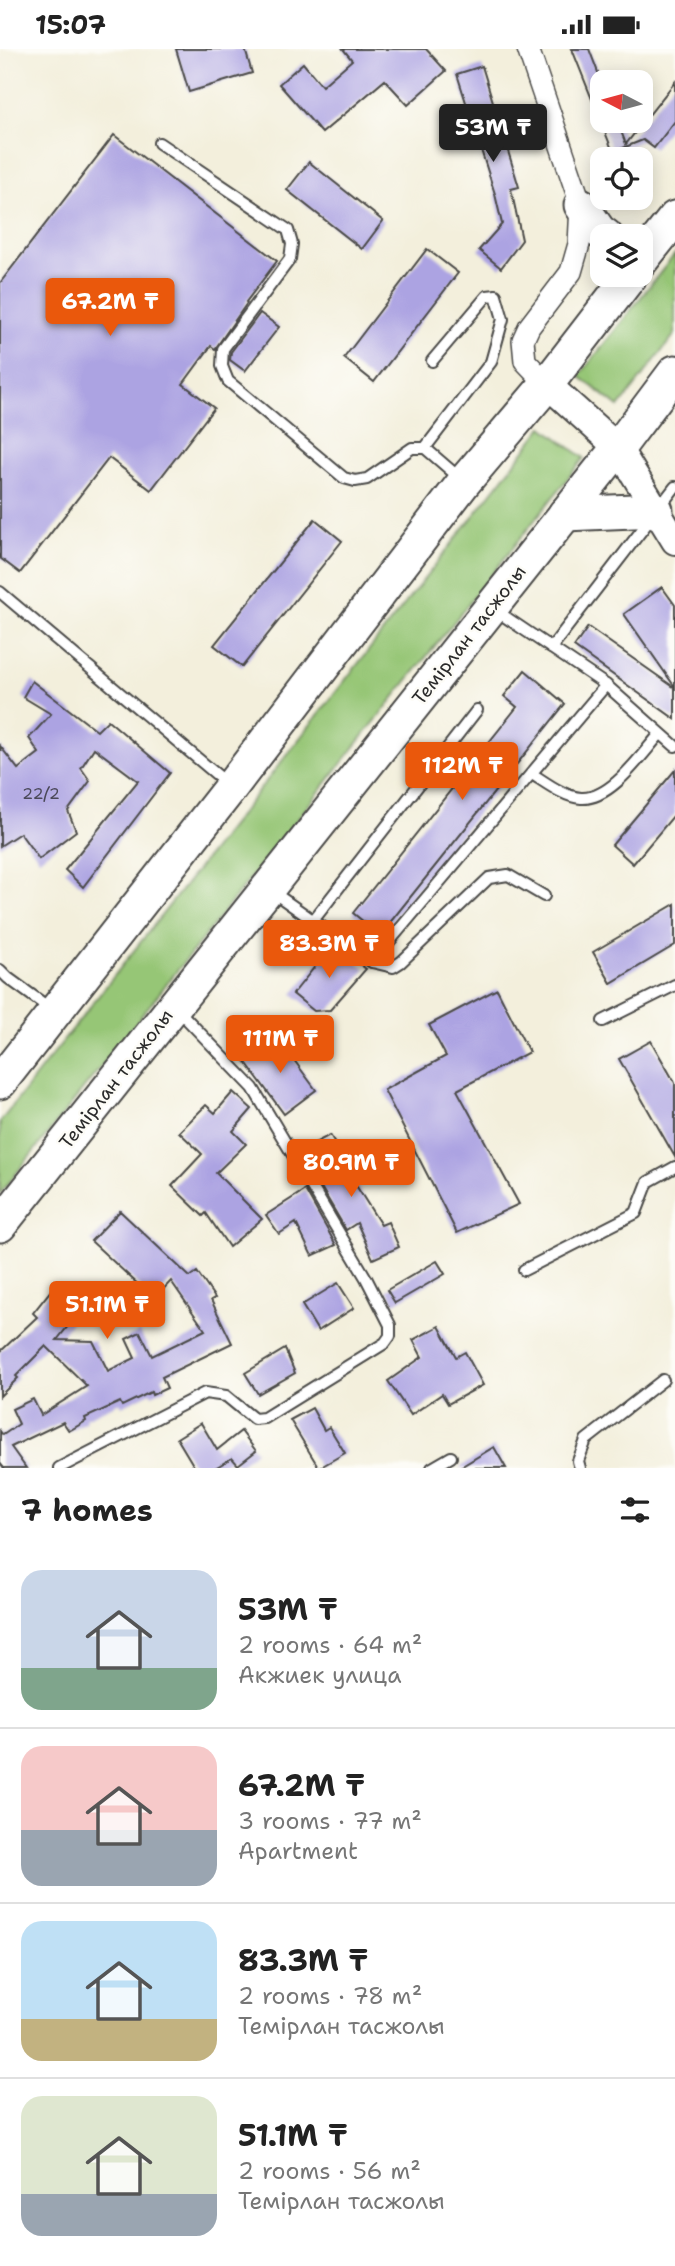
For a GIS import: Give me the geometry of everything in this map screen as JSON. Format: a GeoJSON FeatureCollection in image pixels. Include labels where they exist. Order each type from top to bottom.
{"type":"FeatureCollection","features":[{"type":"Feature","properties":{"kind":"main road"},"geometry":{"type":"LineString","coordinates":[[580,205],[594,224]]}},
{"type":"Feature","properties":{"kind":"main road"},"geometry":{"type":"LineString","coordinates":[[653,242],[675,218]]}},
{"type":"Feature","properties":{"kind":"main road"},"geometry":{"type":"LineString","coordinates":[[0,1082],[231,787],[464,482],[547,384],[622,287]]}},
{"type":"Feature","properties":{"kind":"main road","name":"Темірлан тасжолы"},"geometry":{"type":"LineString","coordinates":[[0,1225],[674,377]]}},
{"type":"Feature","properties":{"kind":"main road"},"geometry":{"type":"LineString","coordinates":[[565,514],[663,503]]}},
{"type":"Feature","properties":{"kind":"street"},"geometry":{"type":"LineString","coordinates":[[528,49],[580,205],[579,244],[571,272],[529,327],[523,340],[525,361],[618,447],[663,503],[675,541]]}},
{"type":"Feature","properties":{"kind":"lane"},"geometry":{"type":"LineString","coordinates":[[159,143],[288,230],[292,244],[290,259],[223,349],[222,366],[228,381],[344,478],[355,481],[367,479],[412,448],[425,448],[464,482]]}},
{"type":"Feature","properties":{"kind":"lane"},"geometry":{"type":"LineString","coordinates":[[425,448],[491,362],[503,319],[496,295],[486,296],[432,361]]}},
{"type":"Feature","properties":{"kind":"lane"},"geometry":{"type":"LineString","coordinates":[[551,648],[663,503]]}},
{"type":"Feature","properties":{"kind":"lane"},"geometry":{"type":"LineString","coordinates":[[0,592],[231,787]]}},
{"type":"Feature","properties":{"kind":"lane"},"geometry":{"type":"LineString","coordinates":[[491,607],[606,685],[675,746]]}},
{"type":"Feature","properties":{"kind":"lane"},"geometry":{"type":"LineString","coordinates":[[372,962],[606,685]]}},
{"type":"Feature","properties":{"kind":"lane"},"geometry":{"type":"LineString","coordinates":[[312,922],[477,710]]}},
{"type":"Feature","properties":{"kind":"lane"},"geometry":{"type":"LineString","coordinates":[[531,773],[561,791],[581,798],[608,790],[660,734]]}},
{"type":"Feature","properties":{"kind":"lane"},"geometry":{"type":"LineString","coordinates":[[268,889],[372,962],[393,967],[489,878],[508,875],[544,896]]}},
{"type":"Feature","properties":{"kind":"lane"},"geometry":{"type":"LineString","coordinates":[[0,970],[55,1012]]}},
{"type":"Feature","properties":{"kind":"lane"},"geometry":{"type":"LineString","coordinates":[[603,1021],[675,985]]}},
{"type":"Feature","properties":{"kind":"lane"},"geometry":{"type":"LineString","coordinates":[[59,1468],[205,1393],[226,1396],[254,1419],[264,1417],[385,1343],[390,1336],[390,1325],[366,1278],[253,1088],[174,1006]]}},
{"type":"Feature","properties":{"kind":"lane"},"geometry":{"type":"LineString","coordinates":[[524,1270],[636,1213],[648,1182],[675,1167]]}},
{"type":"Feature","properties":{"kind":"lane"},"geometry":{"type":"LineString","coordinates":[[580,1468],[578,1461],[586,1440],[663,1380]]}},
{"type":"Feature","properties":{"kind":"lane"},"geometry":{"type":"LineString","coordinates":[[432,1468],[451,1457]]}},
{"type":"Feature","properties":{"kind":"green space"},"geometry":{"type":"Polygon","coordinates":[[[675,254],[675,334],[619,407],[579,376],[649,287],[653,287],[653,282],[675,254]]]}},
{"type":"Feature","properties":{"kind":"green space"},"geometry":{"type":"Polygon","coordinates":[[[543,427],[584,458],[0,1194],[0,1122],[543,427]]]}},
{"type":"Feature","properties":{"kind":"building"},"geometry":{"type":"Polygon","coordinates":[[[176,49],[245,49],[252,73],[189,92],[176,49]]]}},
{"type":"Feature","properties":{"kind":"building"},"geometry":{"type":"Polygon","coordinates":[[[343,49],[426,49],[446,71],[408,105],[385,80],[322,133],[279,84],[303,63],[322,86],[352,60],[343,49]]]}},
{"type":"Feature","properties":{"kind":"building"},"geometry":{"type":"Polygon","coordinates":[[[572,49],[589,49],[597,70],[590,70],[590,94],[572,49]]]}},
{"type":"Feature","properties":{"kind":"building"},"geometry":{"type":"Polygon","coordinates":[[[482,66],[519,187],[511,189],[522,240],[501,268],[479,250],[502,224],[457,74],[482,66]]]}},
{"type":"Feature","properties":{"kind":"building"},"geometry":{"type":"Polygon","coordinates":[[[675,82],[675,121],[654,148],[643,140],[626,147],[611,147],[605,133],[622,133],[626,144],[635,133],[653,133],[653,110],[675,82]]]}},
{"type":"Feature","properties":{"kind":"building"},"geometry":{"type":"Polygon","coordinates":[[[114,135],[277,261],[215,349],[211,346],[183,384],[214,408],[151,490],[109,458],[20,573],[0,558],[0,283],[114,135]]]}},
{"type":"Feature","properties":{"kind":"building"},"geometry":{"type":"Polygon","coordinates":[[[309,162],[383,221],[362,249],[287,190],[309,162]]]}},
{"type":"Feature","properties":{"kind":"building"},"geometry":{"type":"Polygon","coordinates":[[[427,249],[458,273],[374,382],[344,358],[427,249]]]}},
{"type":"Feature","properties":{"kind":"building"},"geometry":{"type":"Polygon","coordinates":[[[260,313],[279,327],[245,371],[230,360],[231,352],[260,313]]]}},
{"type":"Feature","properties":{"kind":"building"},"geometry":{"type":"Polygon","coordinates":[[[315,519],[342,541],[242,667],[214,645],[315,519]]]}},
{"type":"Feature","properties":{"kind":"building"},"geometry":{"type":"Polygon","coordinates":[[[662,587],[675,605],[675,687],[624,614],[662,587]]]}},
{"type":"Feature","properties":{"kind":"building"},"geometry":{"type":"Polygon","coordinates":[[[588,627],[675,688],[675,719],[574,647],[588,627]]]}},
{"type":"Feature","properties":{"kind":"building"},"geometry":{"type":"Polygon","coordinates":[[[525,670],[565,704],[380,935],[353,913],[517,707],[504,696],[525,670]]]}},
{"type":"Feature","properties":{"kind":"building"},"geometry":{"type":"Polygon","coordinates":[[[32,681],[97,731],[108,720],[170,773],[83,887],[65,870],[138,781],[94,748],[81,768],[90,781],[68,811],[76,831],[39,859],[20,833],[0,846],[0,746],[18,769],[39,753],[29,738],[51,714],[23,697],[32,681]]]}},
{"type":"Feature","properties":{"kind":"building"},"geometry":{"type":"Polygon","coordinates":[[[675,770],[675,814],[633,864],[612,845],[675,770]]]}},
{"type":"Feature","properties":{"kind":"building"},"geometry":{"type":"Polygon","coordinates":[[[675,904],[675,945],[611,983],[593,952],[675,904]]]}},
{"type":"Feature","properties":{"kind":"building"},"geometry":{"type":"Polygon","coordinates":[[[333,944],[366,969],[330,1010],[314,1011],[293,994],[333,944]]]}},
{"type":"Feature","properties":{"kind":"building"},"geometry":{"type":"Polygon","coordinates":[[[497,989],[529,1052],[457,1090],[519,1204],[457,1233],[384,1090],[446,1056],[429,1025],[497,989]]]}},
{"type":"Feature","properties":{"kind":"building"},"geometry":{"type":"Polygon","coordinates":[[[277,1037],[316,1090],[284,1114],[245,1061],[277,1037]]]}},
{"type":"Feature","properties":{"kind":"building"},"geometry":{"type":"Polygon","coordinates":[[[651,1041],[675,1083],[675,1157],[619,1059],[651,1041]]]}},
{"type":"Feature","properties":{"kind":"building"},"geometry":{"type":"Polygon","coordinates":[[[233,1092],[252,1109],[233,1131],[246,1144],[216,1173],[262,1219],[229,1247],[206,1213],[203,1216],[172,1186],[202,1154],[179,1132],[206,1105],[215,1113],[233,1092]]]}},
{"type":"Feature","properties":{"kind":"building"},"geometry":{"type":"Polygon","coordinates":[[[330,1135],[354,1173],[350,1176],[381,1225],[388,1222],[399,1247],[373,1259],[357,1223],[346,1230],[318,1182],[326,1177],[323,1173],[326,1172],[311,1145],[330,1135]]]}},
{"type":"Feature","properties":{"kind":"building"},"geometry":{"type":"Polygon","coordinates":[[[305,1190],[336,1245],[312,1256],[296,1223],[279,1234],[266,1215],[305,1190]]]}},
{"type":"Feature","properties":{"kind":"building"},"geometry":{"type":"Polygon","coordinates":[[[120,1211],[190,1277],[197,1272],[215,1298],[211,1300],[232,1343],[162,1377],[167,1388],[152,1395],[151,1392],[122,1406],[120,1402],[85,1418],[86,1421],[69,1431],[63,1422],[11,1447],[26,1468],[4,1468],[0,1463],[0,1431],[3,1435],[19,1424],[12,1409],[33,1399],[41,1415],[87,1386],[46,1346],[0,1396],[0,1352],[37,1317],[33,1313],[56,1284],[84,1306],[57,1340],[93,1341],[108,1371],[135,1358],[126,1339],[140,1332],[152,1356],[205,1330],[171,1281],[154,1299],[91,1241],[120,1211]]]}},
{"type":"Feature","properties":{"kind":"building"},"geometry":{"type":"Polygon","coordinates":[[[437,1261],[445,1274],[395,1303],[387,1290],[437,1261]]]}},
{"type":"Feature","properties":{"kind":"building"},"geometry":{"type":"Polygon","coordinates":[[[338,1283],[354,1308],[318,1331],[302,1305],[338,1283]]]}},
{"type":"Feature","properties":{"kind":"building"},"geometry":{"type":"Polygon","coordinates":[[[439,1326],[456,1357],[465,1352],[483,1385],[448,1404],[442,1394],[411,1415],[388,1381],[422,1357],[413,1340],[439,1326]]]}},
{"type":"Feature","properties":{"kind":"building"},"geometry":{"type":"Polygon","coordinates":[[[285,1349],[295,1373],[258,1394],[245,1373],[285,1349]]]}},
{"type":"Feature","properties":{"kind":"building"},"geometry":{"type":"Polygon","coordinates":[[[312,1408],[324,1430],[329,1427],[345,1453],[319,1468],[290,1420],[312,1408]]]}},
{"type":"Feature","properties":{"kind":"building"},"geometry":{"type":"Polygon","coordinates":[[[201,1423],[217,1450],[241,1431],[256,1451],[238,1465],[232,1458],[215,1468],[195,1468],[177,1438],[201,1423]]]}},
{"type":"Feature","properties":{"kind":"building"},"geometry":{"type":"Polygon","coordinates":[[[494,1447],[506,1468],[459,1468],[494,1447]]]}}]}
